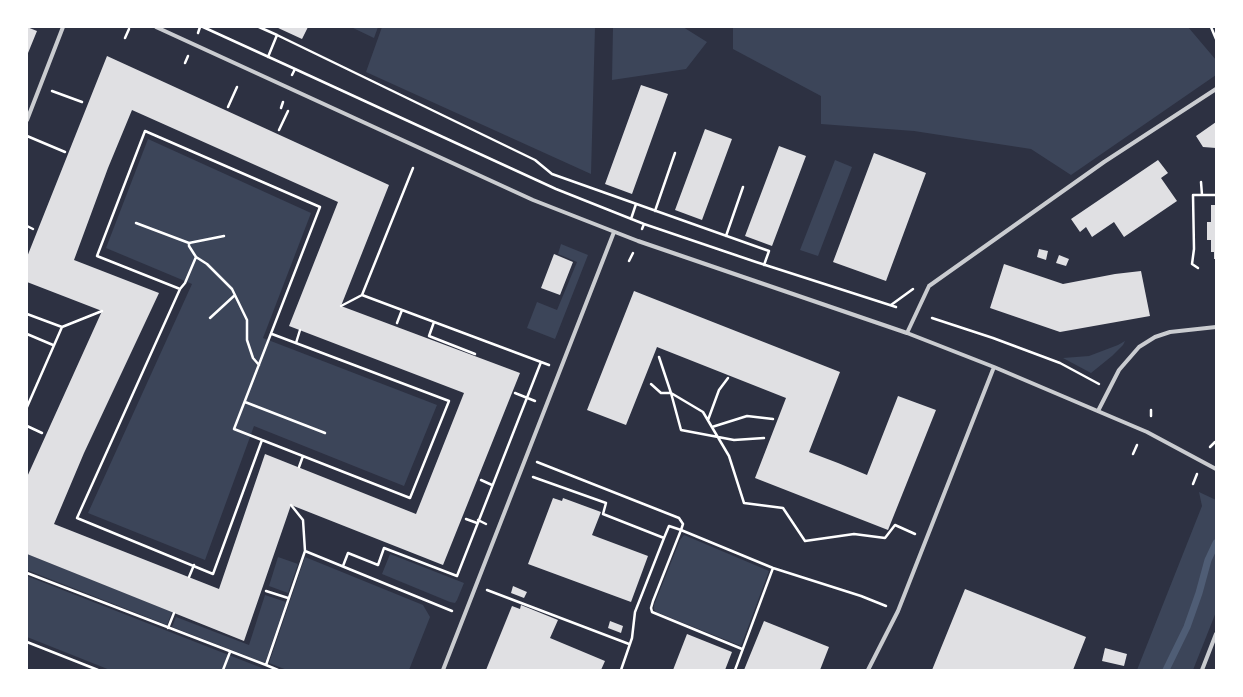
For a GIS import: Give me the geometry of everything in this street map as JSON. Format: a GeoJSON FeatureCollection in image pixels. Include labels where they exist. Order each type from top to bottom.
{"type":"FeatureCollection","features":[{"type":"Feature","properties":{"kind":"street"},"geometry":{"type":"LineString","coordinates":[[27,120],[63,27]]}},
{"type":"Feature","properties":{"kind":"street"},"geometry":{"type":"LineString","coordinates":[[156,27],[533,200],[614,232],[907,333],[994,367],[1147,432],[1216,469]]}},
{"type":"Feature","properties":{"kind":"street"},"geometry":{"type":"LineString","coordinates":[[907,333],[929,286],[1104,162],[1216,88]]}},
{"type":"Feature","properties":{"kind":"street"},"geometry":{"type":"LineString","coordinates":[[443,670],[614,232]]}},
{"type":"Feature","properties":{"kind":"street"},"geometry":{"type":"LineString","coordinates":[[1098,411],[1119,370],[1139,347],[1155,337],[1170,332],[1216,327]]}},
{"type":"Feature","properties":{"kind":"street"},"geometry":{"type":"LineString","coordinates":[[868,670],[898,611],[994,367]]}},
{"type":"Feature","properties":{"kind":"street"},"geometry":{"type":"LineString","coordinates":[[1202,670],[1216,634]]}},
{"type":"Feature","properties":{"kind":"path"},"geometry":{"type":"LineString","coordinates":[[203,27],[556,189],[644,224],[764,265],[896,307]]}},
{"type":"Feature","properties":{"kind":"path"},"geometry":{"type":"LineString","coordinates":[[259,27],[535,160],[552,174],[769,251],[764,265]]}},
{"type":"Feature","properties":{"kind":"path"},"geometry":{"type":"LineString","coordinates":[[1211,27],[1216,39]]}},
{"type":"Feature","properties":{"kind":"path"},"geometry":{"type":"LineString","coordinates":[[125,38],[129,29]]}},
{"type":"Feature","properties":{"kind":"path"},"geometry":{"type":"LineString","coordinates":[[268,57],[277,35]]}},
{"type":"Feature","properties":{"kind":"path"},"geometry":{"type":"LineString","coordinates":[[185,63],[189,55]]}},
{"type":"Feature","properties":{"kind":"path"},"geometry":{"type":"LineString","coordinates":[[292,76],[295,69]]}},
{"type":"Feature","properties":{"kind":"path"},"geometry":{"type":"LineString","coordinates":[[40,86],[82,102]]}},
{"type":"Feature","properties":{"kind":"path"},"geometry":{"type":"LineString","coordinates":[[228,106],[237,87]]}},
{"type":"Feature","properties":{"kind":"path"},"geometry":{"type":"LineString","coordinates":[[281,108],[283,102]]}},
{"type":"Feature","properties":{"kind":"path"},"geometry":{"type":"LineString","coordinates":[[279,130],[288,111]]}},
{"type":"Feature","properties":{"kind":"path"},"geometry":{"type":"LineString","coordinates":[[180,289],[96,256],[145,130],[320,207],[234,429],[410,498],[449,401],[272,334]]}},
{"type":"Feature","properties":{"kind":"path"},"geometry":{"type":"LineString","coordinates":[[27,136],[65,152]]}},
{"type":"Feature","properties":{"kind":"path"},"geometry":{"type":"LineString","coordinates":[[655,211],[675,153]]}},
{"type":"Feature","properties":{"kind":"path"},"geometry":{"type":"LineString","coordinates":[[341,306],[362,295],[413,168]]}},
{"type":"Feature","properties":{"kind":"path"},"geometry":{"type":"LineString","coordinates":[[1201,182],[1202,195]]}},
{"type":"Feature","properties":{"kind":"path"},"geometry":{"type":"LineString","coordinates":[[726,236],[743,187]]}},
{"type":"Feature","properties":{"kind":"path"},"geometry":{"type":"LineString","coordinates":[[1198,268],[1192,264],[1194,249],[1193,195],[1216,195]]}},
{"type":"Feature","properties":{"kind":"path"},"geometry":{"type":"LineString","coordinates":[[631,219],[636,204]]}},
{"type":"Feature","properties":{"kind":"path"},"geometry":{"type":"LineString","coordinates":[[136,223],[189,243],[224,236]]}},
{"type":"Feature","properties":{"kind":"path"},"geometry":{"type":"LineString","coordinates":[[641,232],[644,224]]}},
{"type":"Feature","properties":{"kind":"path"},"geometry":{"type":"LineString","coordinates":[[27,226],[33,229]]}},
{"type":"Feature","properties":{"kind":"path"},"geometry":{"type":"LineString","coordinates":[[189,243],[189,246],[196,257],[207,264],[232,289],[235,294],[247,320],[247,340],[253,358],[259,365]]}},
{"type":"Feature","properties":{"kind":"path"},"geometry":{"type":"LineString","coordinates":[[629,261],[633,253]]}},
{"type":"Feature","properties":{"kind":"path"},"geometry":{"type":"LineString","coordinates":[[196,257],[185,283],[180,289],[77,518],[213,574],[262,440]]}},
{"type":"Feature","properties":{"kind":"path"},"geometry":{"type":"LineString","coordinates":[[210,318],[235,294]]}},
{"type":"Feature","properties":{"kind":"path"},"geometry":{"type":"LineString","coordinates":[[362,295],[560,369]]}},
{"type":"Feature","properties":{"kind":"path"},"geometry":{"type":"LineString","coordinates":[[397,323],[402,310]]}},
{"type":"Feature","properties":{"kind":"path"},"geometry":{"type":"LineString","coordinates":[[27,314],[62,327],[102,312]]}},
{"type":"Feature","properties":{"kind":"path"},"geometry":{"type":"LineString","coordinates":[[932,318],[993,338],[1060,364],[1099,384]]}},
{"type":"Feature","properties":{"kind":"path"},"geometry":{"type":"LineString","coordinates":[[434,322],[429,336],[475,354]]}},
{"type":"Feature","properties":{"kind":"path"},"geometry":{"type":"LineString","coordinates":[[27,407],[62,327]]}},
{"type":"Feature","properties":{"kind":"path"},"geometry":{"type":"LineString","coordinates":[[296,343],[300,330]]}},
{"type":"Feature","properties":{"kind":"path"},"geometry":{"type":"LineString","coordinates":[[27,334],[53,345]]}},
{"type":"Feature","properties":{"kind":"path"},"geometry":{"type":"LineString","coordinates":[[659,357],[681,430],[734,440],[764,438]]}},
{"type":"Feature","properties":{"kind":"path"},"geometry":{"type":"LineString","coordinates":[[343,567],[348,553],[378,565],[384,548],[457,576],[541,362]]}},
{"type":"Feature","properties":{"kind":"path"},"geometry":{"type":"LineString","coordinates":[[708,420],[719,390],[728,378]]}},
{"type":"Feature","properties":{"kind":"path"},"geometry":{"type":"LineString","coordinates":[[651,384],[661,393],[671,393],[703,412],[729,456],[744,503],[783,508],[805,541],[854,534],[886,538],[895,525],[927,539]]}},
{"type":"Feature","properties":{"kind":"path"},"geometry":{"type":"LineString","coordinates":[[515,393],[532,400]]}},
{"type":"Feature","properties":{"kind":"path"},"geometry":{"type":"LineString","coordinates":[[245,402],[325,434]]}},
{"type":"Feature","properties":{"kind":"path"},"geometry":{"type":"LineString","coordinates":[[1151,410],[1151,416]]}},
{"type":"Feature","properties":{"kind":"path"},"geometry":{"type":"LineString","coordinates":[[712,427],[747,416],[773,420]]}},
{"type":"Feature","properties":{"kind":"path"},"geometry":{"type":"LineString","coordinates":[[27,426],[42,433]]}},
{"type":"Feature","properties":{"kind":"path"},"geometry":{"type":"LineString","coordinates":[[1210,447],[1215,442],[1216,443]]}},
{"type":"Feature","properties":{"kind":"path"},"geometry":{"type":"LineString","coordinates":[[1133,454],[1137,445]]}},
{"type":"Feature","properties":{"kind":"path"},"geometry":{"type":"LineString","coordinates":[[299,467],[303,456]]}},
{"type":"Feature","properties":{"kind":"path"},"geometry":{"type":"LineString","coordinates":[[526,458],[679,518],[683,524],[653,601],[651,608],[652,612],[742,649]]}},
{"type":"Feature","properties":{"kind":"path"},"geometry":{"type":"LineString","coordinates":[[520,473],[606,503],[603,514],[664,538]]}},
{"type":"Feature","properties":{"kind":"path"},"geometry":{"type":"LineString","coordinates":[[1193,484],[1197,474]]}},
{"type":"Feature","properties":{"kind":"path"},"geometry":{"type":"LineString","coordinates":[[481,480],[492,485]]}},
{"type":"Feature","properties":{"kind":"path"},"geometry":{"type":"LineString","coordinates":[[266,665],[305,551],[303,520],[291,505]]}},
{"type":"Feature","properties":{"kind":"path"},"geometry":{"type":"LineString","coordinates":[[466,519],[482,522]]}},
{"type":"Feature","properties":{"kind":"path"},"geometry":{"type":"LineString","coordinates":[[621,670],[625,663],[629,644],[632,638],[635,612],[669,526],[773,568],[862,596],[898,611]]}},
{"type":"Feature","properties":{"kind":"path"},"geometry":{"type":"LineString","coordinates":[[305,551],[464,616]]}},
{"type":"Feature","properties":{"kind":"path"},"geometry":{"type":"LineString","coordinates":[[189,577],[194,565]]}},
{"type":"Feature","properties":{"kind":"path"},"geometry":{"type":"LineString","coordinates":[[734,670],[773,568]]}},
{"type":"Feature","properties":{"kind":"path"},"geometry":{"type":"LineString","coordinates":[[27,574],[278,670]]}},
{"type":"Feature","properties":{"kind":"path"},"geometry":{"type":"LineString","coordinates":[[476,586],[559,616],[629,644]]}},
{"type":"Feature","properties":{"kind":"path"},"geometry":{"type":"LineString","coordinates":[[266,590],[288,598]]}},
{"type":"Feature","properties":{"kind":"path"},"geometry":{"type":"LineString","coordinates":[[168,628],[174,613]]}},
{"type":"Feature","properties":{"kind":"path"},"geometry":{"type":"LineString","coordinates":[[27,642],[98,670]]}},
{"type":"Feature","properties":{"kind":"path"},"geometry":{"type":"LineString","coordinates":[[223,670],[230,652]]}},
{"type":"Feature","properties":{"kind":"shaded area"},"geometry":{"type":"Polygon","coordinates":[[[351,27],[378,27],[374,38],[351,27]]]}},
{"type":"Feature","properties":{"kind":"shaded area"},"geometry":{"type":"Polygon","coordinates":[[[382,27],[595,27],[591,174],[366,72],[382,27]]]}},
{"type":"Feature","properties":{"kind":"shaded area"},"geometry":{"type":"Polygon","coordinates":[[[613,27],[683,27],[707,42],[686,69],[612,80],[613,27]]]}},
{"type":"Feature","properties":{"kind":"shaded area"},"geometry":{"type":"Polygon","coordinates":[[[733,27],[1188,27],[1216,60],[1216,75],[1071,175],[1031,149],[914,131],[821,124],[821,96],[733,49],[733,27]]]}},
{"type":"Feature","properties":{"kind":"shaded area"},"geometry":{"type":"Polygon","coordinates":[[[148,139],[311,213],[263,338],[437,405],[404,486],[254,426],[205,560],[88,513],[192,284],[106,248],[148,139]]]}},
{"type":"Feature","properties":{"kind":"shaded area"},"geometry":{"type":"Polygon","coordinates":[[[835,160],[852,167],[818,256],[800,250],[835,160]]]}},
{"type":"Feature","properties":{"kind":"shaded area"},"geometry":{"type":"Polygon","coordinates":[[[561,244],[588,255],[555,339],[527,328],[537,302],[557,310],[577,262],[558,254],[561,244]]]}},
{"type":"Feature","properties":{"kind":"shaded area"},"geometry":{"type":"Polygon","coordinates":[[[1125,341],[1112,356],[1091,373],[1063,358],[1089,356],[1125,341]]]}},
{"type":"Feature","properties":{"kind":"shaded area"},"geometry":{"type":"Polygon","coordinates":[[[1199,492],[1216,500],[1216,612],[1193,670],[1137,670],[1202,506],[1199,492]]]}},
{"type":"Feature","properties":{"kind":"shaded area"},"geometry":{"type":"Polygon","coordinates":[[[684,535],[769,571],[741,646],[656,612],[654,609],[654,605],[680,540],[684,535]]]}},
{"type":"Feature","properties":{"kind":"shaded area"},"geometry":{"type":"Polygon","coordinates":[[[27,554],[172,612],[167,625],[27,570],[27,554]]]}},
{"type":"Feature","properties":{"kind":"shaded area"},"geometry":{"type":"Polygon","coordinates":[[[390,554],[464,583],[455,603],[382,574],[390,554]]]}},
{"type":"Feature","properties":{"kind":"shaded area"},"geometry":{"type":"Polygon","coordinates":[[[278,557],[298,564],[288,593],[269,586],[278,557]]]}},
{"type":"Feature","properties":{"kind":"shaded area"},"geometry":{"type":"Polygon","coordinates":[[[305,557],[423,605],[430,617],[409,670],[287,670],[269,663],[305,557]]]}},
{"type":"Feature","properties":{"kind":"shaded area"},"geometry":{"type":"Polygon","coordinates":[[[27,576],[267,670],[110,670],[27,637],[27,576]]]}},
{"type":"Feature","properties":{"kind":"shaded area"},"geometry":{"type":"Polygon","coordinates":[[[265,595],[286,602],[265,663],[172,627],[176,617],[249,645],[265,595]]]}},
{"type":"Feature","properties":{"kind":"building"},"geometry":{"type":"Polygon","coordinates":[[[27,27],[37,31],[28,53],[27,53],[27,27]]]}},
{"type":"Feature","properties":{"kind":"building"},"geometry":{"type":"Polygon","coordinates":[[[276,27],[308,27],[302,39],[276,27]]]}},
{"type":"Feature","properties":{"kind":"building"},"geometry":{"type":"Polygon","coordinates":[[[107,56],[389,185],[341,306],[520,373],[443,565],[291,505],[244,641],[27,554],[27,477],[102,311],[27,282],[27,257],[107,56]],[[132,110],[108,168],[74,260],[159,293],[84,453],[54,524],[219,589],[265,454],[416,514],[464,393],[289,326],[338,202],[132,110]]]}},
{"type":"Feature","properties":{"kind":"building"},"geometry":{"type":"Polygon","coordinates":[[[641,85],[668,94],[632,194],[605,184],[641,85]]]}},
{"type":"Feature","properties":{"kind":"building"},"geometry":{"type":"Polygon","coordinates":[[[1216,122],[1216,148],[1203,147],[1196,136],[1216,122]]]}},
{"type":"Feature","properties":{"kind":"building"},"geometry":{"type":"Polygon","coordinates":[[[705,129],[732,139],[702,220],[675,210],[705,129]]]}},
{"type":"Feature","properties":{"kind":"building"},"geometry":{"type":"Polygon","coordinates":[[[779,146],[806,156],[772,246],[745,236],[779,146]]]}},
{"type":"Feature","properties":{"kind":"building"},"geometry":{"type":"Polygon","coordinates":[[[874,153],[926,173],[886,281],[833,262],[874,153]]]}},
{"type":"Feature","properties":{"kind":"building"},"geometry":{"type":"Polygon","coordinates":[[[1158,160],[1168,173],[1161,178],[1177,201],[1124,237],[1114,222],[1092,237],[1086,227],[1080,232],[1071,219],[1158,160]]]}},
{"type":"Feature","properties":{"kind":"building"},"geometry":{"type":"Polygon","coordinates":[[[1211,205],[1216,205],[1216,259],[1214,259],[1214,252],[1211,252],[1211,240],[1207,240],[1207,222],[1211,222],[1211,205]]]}},
{"type":"Feature","properties":{"kind":"building"},"geometry":{"type":"Polygon","coordinates":[[[1039,249],[1048,251],[1046,260],[1037,257],[1039,249]]]}},
{"type":"Feature","properties":{"kind":"building"},"geometry":{"type":"Polygon","coordinates":[[[554,254],[573,262],[560,295],[541,288],[554,254]]]}},
{"type":"Feature","properties":{"kind":"building"},"geometry":{"type":"Polygon","coordinates":[[[1059,255],[1069,259],[1066,266],[1056,263],[1059,255]]]}},
{"type":"Feature","properties":{"kind":"building"},"geometry":{"type":"Polygon","coordinates":[[[1004,264],[1063,284],[1115,274],[1141,271],[1150,316],[1060,332],[990,308],[1004,264]]]}},
{"type":"Feature","properties":{"kind":"building"},"geometry":{"type":"Polygon","coordinates":[[[634,291],[840,372],[809,452],[867,475],[898,396],[936,410],[888,530],[755,478],[786,398],[657,347],[626,425],[587,410],[634,291]]]}},
{"type":"Feature","properties":{"kind":"building"},"geometry":{"type":"Polygon","coordinates":[[[553,498],[562,501],[563,498],[601,512],[592,535],[648,556],[631,602],[528,564],[553,498]]]}},
{"type":"Feature","properties":{"kind":"building"},"geometry":{"type":"Polygon","coordinates":[[[513,586],[527,592],[524,598],[511,593],[513,586]]]}},
{"type":"Feature","properties":{"kind":"building"},"geometry":{"type":"Polygon","coordinates":[[[965,589],[1086,637],[1073,670],[932,670],[965,589]]]}},
{"type":"Feature","properties":{"kind":"building"},"geometry":{"type":"Polygon","coordinates":[[[521,605],[558,620],[550,638],[605,661],[601,670],[486,670],[512,606],[520,609],[521,605]]]}},
{"type":"Feature","properties":{"kind":"building"},"geometry":{"type":"Polygon","coordinates":[[[610,621],[623,626],[621,633],[608,628],[610,621]]]}},
{"type":"Feature","properties":{"kind":"building"},"geometry":{"type":"Polygon","coordinates":[[[764,621],[829,647],[820,670],[744,670],[764,621]]]}},
{"type":"Feature","properties":{"kind":"building"},"geometry":{"type":"Polygon","coordinates":[[[687,634],[732,652],[725,670],[673,670],[687,634]]]}},
{"type":"Feature","properties":{"kind":"building"},"geometry":{"type":"Polygon","coordinates":[[[1105,648],[1127,654],[1124,666],[1102,661],[1105,648]]]}},
{"type":"Feature","properties":{"kind":"waterway"},"geometry":{"type":"LineString","coordinates":[[1166,670],[1187,627],[1199,593],[1208,560],[1216,543]]}}]}
